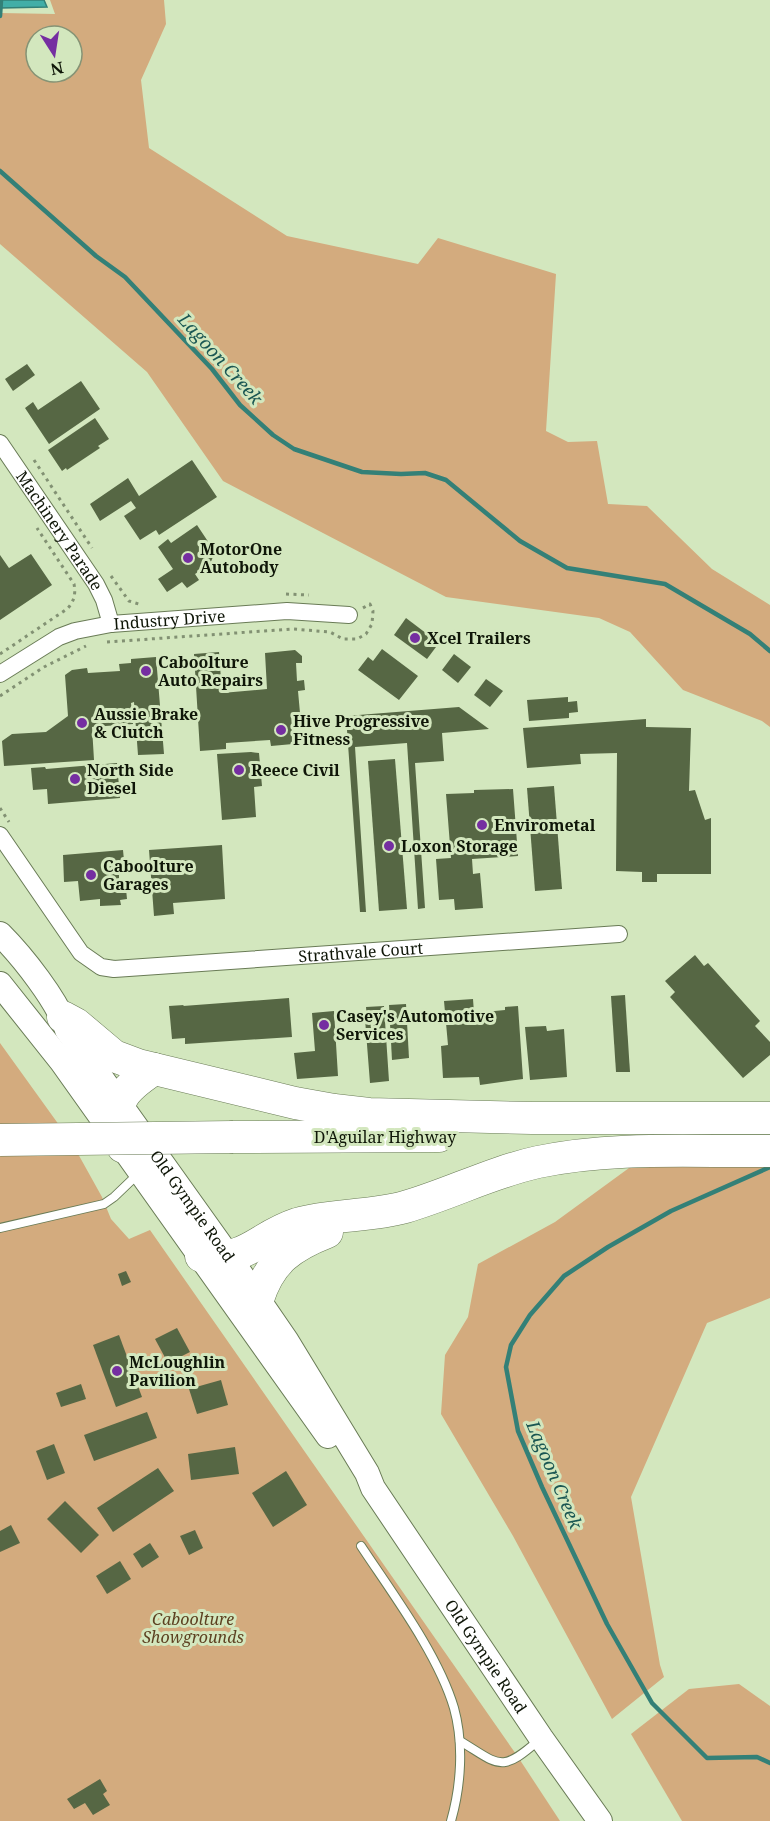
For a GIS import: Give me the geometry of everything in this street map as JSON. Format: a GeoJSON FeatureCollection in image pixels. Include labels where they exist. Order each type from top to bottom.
{"type":"FeatureCollection","features":[{"type":"Feature","properties":{"kind":"highway"},"geometry":{"type":"LineString","coordinates":[[63,1017],[76,1024],[114,1056],[154,1069],[295,1103],[346,1111],[532,1118],[770,1151]]}},
{"type":"Feature","properties":{"kind":"highway"},"geometry":{"type":"LineString","coordinates":[[132,1159],[119,1125],[120,1104],[126,1090],[136,1080],[154,1069]]}},
{"type":"Feature","properties":{"kind":"highway"},"geometry":{"type":"LineString","coordinates":[[215,1256],[242,1254],[273,1234],[294,1225],[406,1206],[492,1175],[538,1162],[591,1154],[643,1135],[770,1118]]}},
{"type":"Feature","properties":{"kind":"highway","name":"D'Aguilar Highway"},"geometry":{"type":"LineString","coordinates":[[0,1140],[770,1135]]}},
{"type":"Feature","properties":{"kind":"highway"},"geometry":{"type":"LineString","coordinates":[[258,1299],[263,1284],[278,1261],[304,1241],[334,1229],[346,1217]]}},
{"type":"Feature","properties":{"kind":"main road","name":"Old Gympie Road"},"geometry":{"type":"LineString","coordinates":[[0,934],[16,951],[63,1017],[67,1030],[120,1104],[358,1478],[373,1488]]}},
{"type":"Feature","properties":{"kind":"main road","name":"Old Gympie Road"},"geometry":{"type":"LineString","coordinates":[[0,984],[62,1062],[132,1159],[215,1256],[258,1299],[314,1384],[367,1473],[373,1488],[541,1738],[600,1821]]}},
{"type":"Feature","properties":{"kind":"street","name":"Machinery Parade"},"geometry":{"type":"LineString","coordinates":[[0,442],[96,584],[104,600],[111,624]]}},
{"type":"Feature","properties":{"kind":"street","name":"Industry Drive"},"geometry":{"type":"LineString","coordinates":[[0,674],[58,638],[75,631],[111,624],[287,611],[349,615]]}},
{"type":"Feature","properties":{"kind":"street","name":"Strathvale Court"},"geometry":{"type":"LineString","coordinates":[[0,835],[73,944],[81,953],[101,967],[129,970],[619,934]]}},
{"type":"Feature","properties":{"kind":"lane"},"geometry":{"type":"LineString","coordinates":[[0,1223],[4,1227],[104,1204],[114,1197],[132,1159]]}},
{"type":"Feature","properties":{"kind":"lane"},"geometry":{"type":"LineString","coordinates":[[361,1546],[408,1617],[436,1665],[455,1711],[460,1741],[457,1799],[451,1821]]}},
{"type":"Feature","properties":{"kind":"lane"},"geometry":{"type":"LineString","coordinates":[[460,1741],[498,1764],[512,1762],[541,1738]]}},
{"type":"Feature","properties":{"kind":"path"},"geometry":{"type":"LineString","coordinates":[[34,460],[97,555]]}},
{"type":"Feature","properties":{"kind":"path"},"geometry":{"type":"LineString","coordinates":[[0,654],[67,609],[72,604],[76,591],[74,584],[32,520]]}},
{"type":"Feature","properties":{"kind":"path"},"geometry":{"type":"LineString","coordinates":[[110,575],[129,601],[149,605]]}},
{"type":"Feature","properties":{"kind":"path"},"geometry":{"type":"LineString","coordinates":[[280,595],[313,596]]}},
{"type":"Feature","properties":{"kind":"path"},"geometry":{"type":"LineString","coordinates":[[101,643],[293,629],[330,632],[344,639],[357,639],[366,634],[373,618],[370,604],[349,615]]}},
{"type":"Feature","properties":{"kind":"path"},"geometry":{"type":"LineString","coordinates":[[0,696],[69,653],[94,644]]}},
{"type":"Feature","properties":{"kind":"green space"},"geometry":{"type":"Polygon","coordinates":[[[50,0],[164,0],[166,24],[141,80],[149,148],[287,236],[418,264],[438,238],[556,274],[546,431],[568,442],[597,441],[608,504],[647,506],[712,569],[770,605],[770,727],[762,721],[683,690],[630,632],[599,618],[446,597],[223,481],[147,372],[0,244],[0,13],[55,14],[50,0]]]}},
{"type":"Feature","properties":{"kind":"green space","name":"Caboolture Showgrounds"},"geometry":{"type":"Polygon","coordinates":[[[0,1043],[72,1143],[102,1197],[111,1219],[129,1239],[150,1230],[518,1757],[560,1821],[0,1821],[0,1043]]]}},
{"type":"Feature","properties":{"kind":"green space"},"geometry":{"type":"Polygon","coordinates":[[[770,1164],[770,1298],[707,1323],[631,1497],[664,1677],[612,1719],[513,1536],[441,1414],[445,1355],[468,1317],[478,1264],[555,1222],[629,1168],[770,1164]]]}},
{"type":"Feature","properties":{"kind":"green space"},"geometry":{"type":"Polygon","coordinates":[[[739,1684],[770,1706],[770,1821],[682,1821],[631,1734],[689,1689],[739,1684]]]}},
{"type":"Feature","properties":{"kind":"water"},"geometry":{"type":"Polygon","coordinates":[[[0,0],[44,0],[47,7],[0,8],[0,0]]]}},
{"type":"Feature","properties":{"kind":"building"},"geometry":{"type":"Polygon","coordinates":[[[27,364],[35,375],[13,391],[5,379],[27,364]]]}},
{"type":"Feature","properties":{"kind":"building"},"geometry":{"type":"Polygon","coordinates":[[[81,381],[100,409],[49,444],[25,408],[33,402],[38,410],[81,381]]]}},
{"type":"Feature","properties":{"kind":"building"},"geometry":{"type":"Polygon","coordinates":[[[95,418],[109,439],[98,446],[100,448],[62,471],[48,450],[95,418]]]}},
{"type":"Feature","properties":{"kind":"building"},"geometry":{"type":"Polygon","coordinates":[[[192,460],[217,497],[159,535],[156,530],[140,540],[124,516],[136,508],[131,501],[100,521],[90,504],[128,478],[139,496],[192,460]]]}},
{"type":"Feature","properties":{"kind":"building"},"geometry":{"type":"Polygon","coordinates":[[[197,525],[215,552],[210,564],[195,574],[199,580],[187,588],[182,582],[167,592],[158,579],[173,569],[158,547],[168,539],[171,543],[197,525]]]}},
{"type":"Feature","properties":{"kind":"building"},"geometry":{"type":"Polygon","coordinates":[[[31,554],[52,585],[0,620],[0,555],[9,568],[31,554]]]}},
{"type":"Feature","properties":{"kind":"building"},"geometry":{"type":"Polygon","coordinates":[[[406,618],[439,643],[427,659],[394,635],[406,618]]]}},
{"type":"Feature","properties":{"kind":"building"},"geometry":{"type":"Polygon","coordinates":[[[382,649],[418,676],[399,700],[358,670],[368,657],[373,661],[382,649]]]}},
{"type":"Feature","properties":{"kind":"building"},"geometry":{"type":"Polygon","coordinates":[[[295,650],[302,656],[302,663],[296,663],[297,681],[304,680],[305,690],[298,691],[300,713],[291,714],[293,744],[271,746],[270,740],[226,743],[226,749],[200,751],[194,654],[219,652],[222,693],[267,689],[265,653],[295,650]]]}},
{"type":"Feature","properties":{"kind":"building"},"geometry":{"type":"Polygon","coordinates":[[[454,654],[471,667],[458,683],[442,670],[454,654]]]}},
{"type":"Feature","properties":{"kind":"building"},"geometry":{"type":"Polygon","coordinates":[[[156,657],[164,754],[138,755],[134,702],[131,703],[133,724],[92,727],[94,760],[4,766],[2,741],[12,734],[46,732],[68,716],[65,675],[72,670],[87,668],[88,673],[120,671],[119,664],[131,663],[131,659],[156,657]]]}},
{"type":"Feature","properties":{"kind":"building"},"geometry":{"type":"Polygon","coordinates":[[[486,679],[503,691],[490,707],[474,695],[486,679]]]}},
{"type":"Feature","properties":{"kind":"building"},"geometry":{"type":"Polygon","coordinates":[[[568,697],[568,702],[577,701],[578,712],[569,713],[569,718],[529,721],[527,700],[568,697]]]}},
{"type":"Feature","properties":{"kind":"building"},"geometry":{"type":"Polygon","coordinates":[[[459,707],[489,729],[442,733],[444,761],[415,763],[425,908],[418,909],[407,743],[355,747],[366,912],[360,912],[346,716],[459,707]]]}},
{"type":"Feature","properties":{"kind":"building"},"geometry":{"type":"Polygon","coordinates":[[[646,719],[646,727],[691,728],[689,791],[695,790],[705,820],[711,818],[711,874],[657,874],[657,882],[642,882],[642,872],[616,871],[617,753],[580,754],[581,764],[527,768],[523,728],[646,719]]]}},
{"type":"Feature","properties":{"kind":"building","name":"Reece Civil"},"geometry":{"type":"Polygon","coordinates":[[[259,753],[262,786],[254,787],[256,817],[222,820],[217,754],[259,753]]]}},
{"type":"Feature","properties":{"kind":"building"},"geometry":{"type":"Polygon","coordinates":[[[395,759],[407,909],[379,911],[368,761],[395,759]]]}},
{"type":"Feature","properties":{"kind":"building","name":"North Side Diesel"},"geometry":{"type":"Polygon","coordinates":[[[117,763],[120,798],[48,804],[47,789],[33,790],[31,768],[45,767],[46,769],[117,763]]]}},
{"type":"Feature","properties":{"kind":"building"},"geometry":{"type":"Polygon","coordinates":[[[554,786],[562,889],[535,891],[527,788],[554,786]]]}},
{"type":"Feature","properties":{"kind":"building","name":"Envirometal"},"geometry":{"type":"Polygon","coordinates":[[[513,789],[518,856],[472,859],[473,874],[480,873],[483,908],[455,910],[454,899],[439,900],[436,859],[451,858],[446,794],[474,793],[474,790],[513,789]]]}},
{"type":"Feature","properties":{"kind":"building"},"geometry":{"type":"Polygon","coordinates":[[[222,845],[225,899],[173,903],[174,914],[154,916],[149,850],[222,845]]]}},
{"type":"Feature","properties":{"kind":"building","name":"Caboolture Garages"},"geometry":{"type":"Polygon","coordinates":[[[123,850],[125,871],[119,872],[119,880],[125,879],[127,899],[120,900],[121,905],[100,906],[100,899],[80,901],[78,881],[64,882],[63,855],[123,850]]]}},
{"type":"Feature","properties":{"kind":"building"},"geometry":{"type":"Polygon","coordinates":[[[695,955],[704,966],[708,963],[760,1021],[755,1026],[770,1042],[770,1055],[743,1078],[670,997],[675,992],[665,981],[695,955]]]}},
{"type":"Feature","properties":{"kind":"building"},"geometry":{"type":"Polygon","coordinates":[[[625,995],[630,1072],[616,1072],[611,996],[625,995]]]}},
{"type":"Feature","properties":{"kind":"building"},"geometry":{"type":"Polygon","coordinates":[[[289,998],[292,1037],[185,1044],[185,1038],[172,1039],[169,1006],[289,998]]]}},
{"type":"Feature","properties":{"kind":"building"},"geometry":{"type":"Polygon","coordinates":[[[473,999],[474,1013],[505,1010],[505,1007],[518,1006],[523,1079],[480,1085],[479,1077],[443,1078],[441,1046],[448,1045],[444,1001],[473,999]]]}},
{"type":"Feature","properties":{"kind":"building"},"geometry":{"type":"Polygon","coordinates":[[[406,1004],[409,1058],[392,1060],[389,1005],[406,1004]]]}},
{"type":"Feature","properties":{"kind":"building"},"geometry":{"type":"Polygon","coordinates":[[[384,1006],[389,1081],[370,1083],[366,1007],[384,1006]]]}},
{"type":"Feature","properties":{"kind":"building"},"geometry":{"type":"Polygon","coordinates":[[[334,1011],[338,1076],[297,1079],[294,1053],[315,1051],[312,1013],[334,1011]]]}},
{"type":"Feature","properties":{"kind":"building"},"geometry":{"type":"Polygon","coordinates":[[[546,1026],[547,1031],[564,1029],[567,1077],[530,1080],[525,1027],[546,1026]]]}},
{"type":"Feature","properties":{"kind":"building"},"geometry":{"type":"Polygon","coordinates":[[[126,1271],[131,1282],[122,1286],[118,1274],[126,1271]]]}},
{"type":"Feature","properties":{"kind":"building"},"geometry":{"type":"Polygon","coordinates":[[[177,1328],[190,1352],[168,1363],[155,1339],[177,1328]]]}},
{"type":"Feature","properties":{"kind":"building","name":"McLoughlin Pavilion"},"geometry":{"type":"Polygon","coordinates":[[[119,1335],[142,1397],[116,1407],[93,1345],[119,1335]]]}},
{"type":"Feature","properties":{"kind":"building"},"geometry":{"type":"Polygon","coordinates":[[[221,1380],[228,1405],[197,1414],[189,1389],[221,1380]]]}},
{"type":"Feature","properties":{"kind":"building"},"geometry":{"type":"Polygon","coordinates":[[[81,1384],[86,1399],[61,1407],[56,1393],[81,1384]]]}},
{"type":"Feature","properties":{"kind":"building"},"geometry":{"type":"Polygon","coordinates":[[[147,1412],[157,1438],[94,1461],[84,1435],[147,1412]]]}},
{"type":"Feature","properties":{"kind":"building"},"geometry":{"type":"Polygon","coordinates":[[[54,1444],[65,1473],[47,1480],[36,1451],[54,1444]]]}},
{"type":"Feature","properties":{"kind":"building"},"geometry":{"type":"Polygon","coordinates":[[[235,1447],[239,1474],[191,1480],[188,1454],[235,1447]]]}},
{"type":"Feature","properties":{"kind":"building"},"geometry":{"type":"Polygon","coordinates":[[[158,1468],[174,1491],[113,1532],[97,1508],[158,1468]]]}},
{"type":"Feature","properties":{"kind":"building"},"geometry":{"type":"Polygon","coordinates":[[[286,1471],[307,1505],[273,1527],[252,1493],[286,1471]]]}},
{"type":"Feature","properties":{"kind":"building"},"geometry":{"type":"Polygon","coordinates":[[[65,1501],[99,1535],[81,1553],[47,1519],[65,1501]]]}},
{"type":"Feature","properties":{"kind":"building"},"geometry":{"type":"Polygon","coordinates":[[[11,1525],[20,1543],[0,1552],[0,1531],[11,1525]]]}},
{"type":"Feature","properties":{"kind":"building"},"geometry":{"type":"Polygon","coordinates":[[[195,1530],[203,1548],[189,1555],[180,1536],[195,1530]]]}},
{"type":"Feature","properties":{"kind":"building"},"geometry":{"type":"Polygon","coordinates":[[[150,1543],[159,1557],[142,1568],[133,1554],[150,1543]]]}},
{"type":"Feature","properties":{"kind":"building"},"geometry":{"type":"Polygon","coordinates":[[[120,1561],[131,1579],[107,1594],[96,1576],[120,1561]]]}},
{"type":"Feature","properties":{"kind":"building"},"geometry":{"type":"Polygon","coordinates":[[[100,1779],[107,1791],[103,1794],[110,1805],[93,1815],[85,1803],[74,1809],[67,1799],[100,1779]]]}},
{"type":"Feature","properties":{"kind":"waterway"},"geometry":{"type":"LineString","coordinates":[[0,16],[1,0]]}},
{"type":"Feature","properties":{"kind":"waterway","name":"Lagoon Creek"},"geometry":{"type":"LineString","coordinates":[[0,171],[96,256],[125,277],[212,369],[240,405],[273,435],[294,449],[362,472],[425,473],[446,480],[520,541],[567,568],[665,584],[750,634],[770,651]]}},
{"type":"Feature","properties":{"kind":"waterway","name":"Lagoon Creek"},"geometry":{"type":"LineString","coordinates":[[770,1167],[671,1211],[608,1247],[564,1276],[530,1315],[511,1345],[506,1367],[518,1431],[542,1487],[607,1624],[652,1703],[707,1758],[757,1757],[770,1763]]}},
{"type":"Feature","properties":{"kind":"place","name":"MotorOne Autobody"},"geometry":{"type":"Point","coordinates":[188,558]}},
{"type":"Feature","properties":{"kind":"place","name":"Xcel Trailers"},"geometry":{"type":"Point","coordinates":[415,638]}},
{"type":"Feature","properties":{"kind":"place","name":"Caboolture Auto Repairs"},"geometry":{"type":"Point","coordinates":[146,671]}},
{"type":"Feature","properties":{"kind":"place","name":"Aussie Brake & Clutch"},"geometry":{"type":"Point","coordinates":[82,723]}},
{"type":"Feature","properties":{"kind":"place","name":"Hive Progressive Fitness"},"geometry":{"type":"Point","coordinates":[281,730]}},
{"type":"Feature","properties":{"kind":"place","name":"Reece Civil"},"geometry":{"type":"Point","coordinates":[239,770]}},
{"type":"Feature","properties":{"kind":"place","name":"North Side Diesel"},"geometry":{"type":"Point","coordinates":[75,779]}},
{"type":"Feature","properties":{"kind":"place","name":"Envirometal"},"geometry":{"type":"Point","coordinates":[482,825]}},
{"type":"Feature","properties":{"kind":"place","name":"Loxon Storage"},"geometry":{"type":"Point","coordinates":[389,846]}},
{"type":"Feature","properties":{"kind":"place","name":"Caboolture Garages"},"geometry":{"type":"Point","coordinates":[91,875]}},
{"type":"Feature","properties":{"kind":"place","name":"Casey's Automotive Services"},"geometry":{"type":"Point","coordinates":[324,1025]}},
{"type":"Feature","properties":{"kind":"place","name":"McLoughlin Pavilion"},"geometry":{"type":"Point","coordinates":[117,1371]}}]}
